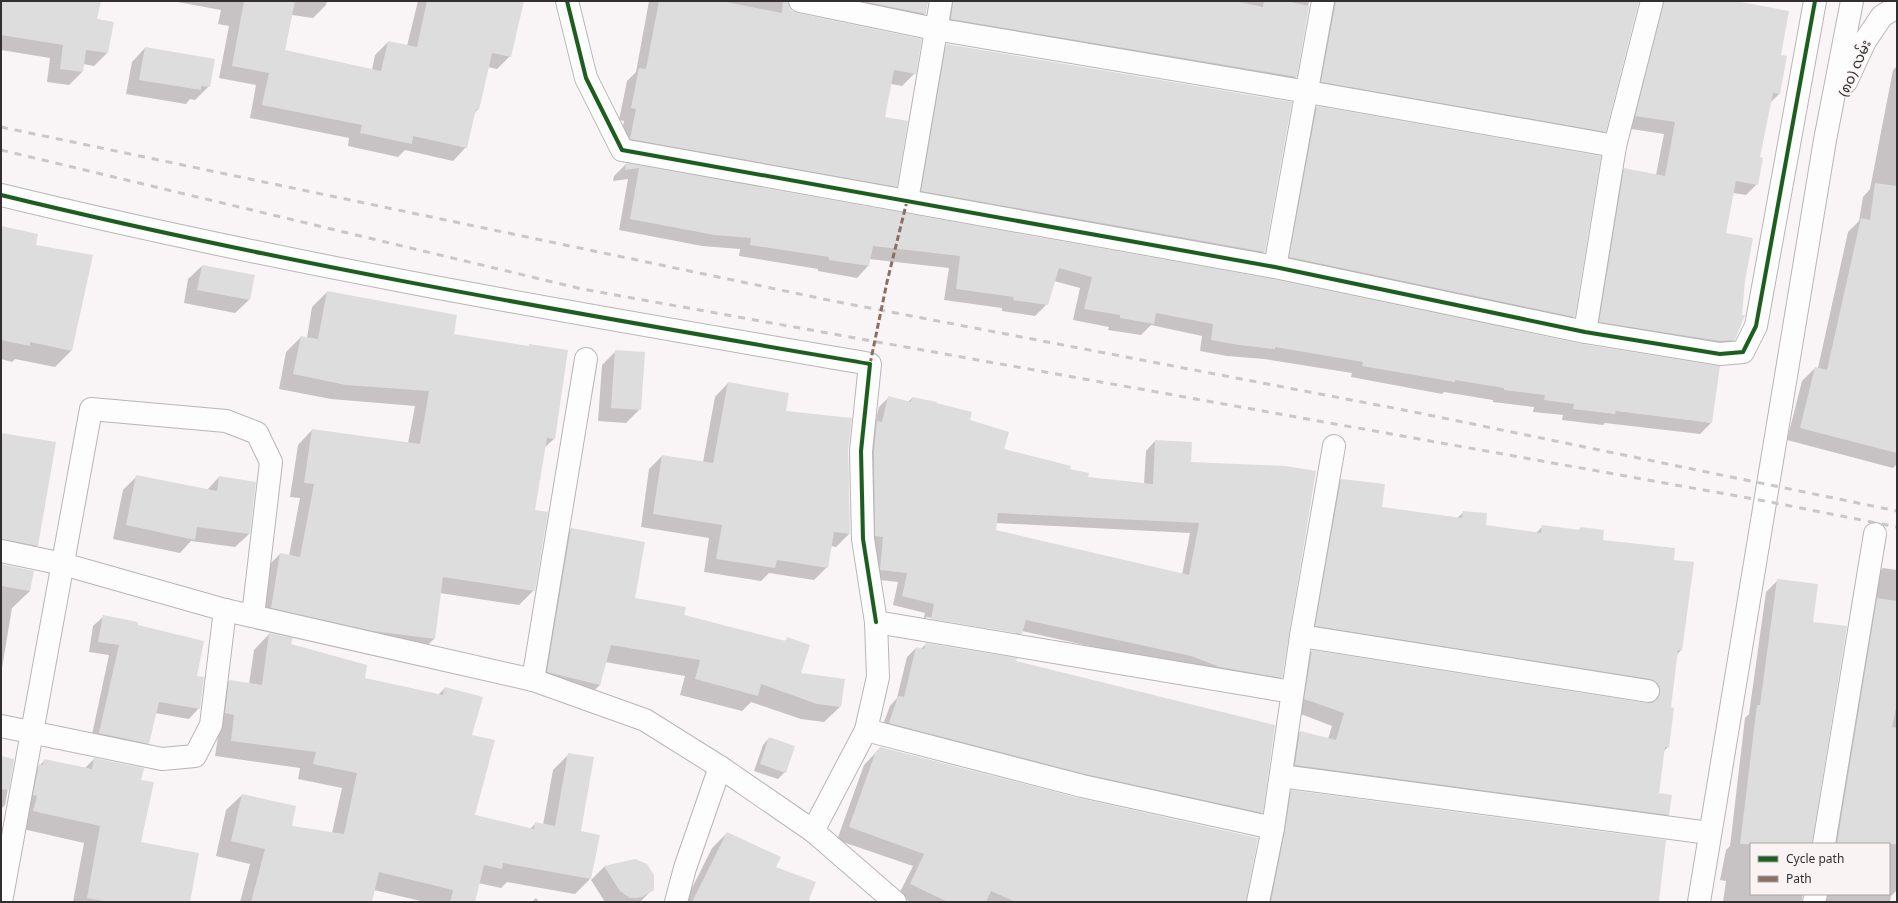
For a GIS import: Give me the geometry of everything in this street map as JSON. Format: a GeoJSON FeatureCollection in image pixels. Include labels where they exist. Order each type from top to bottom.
{"type":"FeatureCollection","features":[{"type":"Feature","properties":{"kind":"street"},"geometry":{"type":"LineString","coordinates":[[567,1],[586,78],[622,150],[1275,267],[1585,332],[1720,354],[1743,352],[1756,326],[1815,1]]}},
{"type":"Feature","properties":{"kind":"street"},"geometry":{"type":"LineString","coordinates":[[800,1],[936,29],[1615,146]]}},
{"type":"Feature","properties":{"kind":"street"},"geometry":{"type":"LineString","coordinates":[[907,201],[941,1]]}},
{"type":"Feature","properties":{"kind":"street"},"geometry":{"type":"LineString","coordinates":[[1275,267],[1308,92],[1323,1]]}},
{"type":"Feature","properties":{"kind":"street"},"geometry":{"type":"LineString","coordinates":[[1585,332],[1615,146],[1652,1]]}},
{"type":"Feature","properties":{"kind":"street"},"geometry":{"type":"LineString","coordinates":[[1698,902],[1825,140],[1852,1]]}},
{"type":"Feature","properties":{"kind":"street","name":"(၈၀) လမ်း"},"geometry":{"type":"LineString","coordinates":[[1825,140],[1850,68],[1865,41],[1882,16],[1897,7]]}},
{"type":"Feature","properties":{"kind":"street"},"geometry":{"type":"LineString","coordinates":[[1,195],[113,222],[476,296],[870,364],[861,451],[863,540],[876,622],[878,677],[866,730],[813,831]]}},
{"type":"Feature","properties":{"kind":"street"},"geometry":{"type":"LineString","coordinates":[[533,680],[586,359]]}},
{"type":"Feature","properties":{"kind":"street"},"geometry":{"type":"LineString","coordinates":[[1,902],[91,409],[226,421],[257,433],[271,462],[253,616]]}},
{"type":"Feature","properties":{"kind":"street"},"geometry":{"type":"LineString","coordinates":[[1258,902],[1273,828],[1292,692],[1334,446]]}},
{"type":"Feature","properties":{"kind":"street"},"geometry":{"type":"LineString","coordinates":[[1824,843],[1875,534]]}},
{"type":"Feature","properties":{"kind":"street"},"geometry":{"type":"LineString","coordinates":[[1,551],[63,564],[225,610],[445,658],[533,680],[645,720],[720,767],[813,831],[895,902]]}},
{"type":"Feature","properties":{"kind":"street"},"geometry":{"type":"LineString","coordinates":[[1,726],[162,759],[194,756],[211,725],[225,610]]}},
{"type":"Feature","properties":{"kind":"street"},"geometry":{"type":"LineString","coordinates":[[876,622],[1292,692]]}},
{"type":"Feature","properties":{"kind":"street"},"geometry":{"type":"LineString","coordinates":[[1301,636],[1648,690]]}},
{"type":"Feature","properties":{"kind":"street"},"geometry":{"type":"LineString","coordinates":[[866,730],[1082,786],[1273,828]]}},
{"type":"Feature","properties":{"kind":"street"},"geometry":{"type":"LineString","coordinates":[[676,902],[685,868],[720,767]]}},
{"type":"Feature","properties":{"kind":"street"},"geometry":{"type":"LineString","coordinates":[[1281,776],[1709,833]]}},
{"type":"Feature","properties":{"kind":"building"},"geometry":{"type":"Polygon","coordinates":[[[1,1],[101,1],[97,19],[114,22],[108,53],[86,50],[83,72],[60,69],[63,45],[1,35],[1,1]]]}},
{"type":"Feature","properties":{"kind":"building"},"geometry":{"type":"Polygon","coordinates":[[[244,1],[295,1],[285,50],[381,71],[388,41],[417,47],[427,1],[524,1],[511,57],[492,53],[479,110],[476,109],[467,148],[413,136],[412,144],[360,133],[362,125],[262,105],[269,73],[232,66],[244,1]]]}},
{"type":"Feature","properties":{"kind":"building"},"geometry":{"type":"Polygon","coordinates":[[[659,1],[721,1],[782,13],[783,1],[788,1],[791,10],[797,13],[922,39],[916,74],[894,70],[885,117],[908,121],[897,187],[630,139],[636,109],[631,108],[639,68],[646,69],[659,1]]]}},
{"type":"Feature","properties":{"kind":"building"},"geometry":{"type":"Polygon","coordinates":[[[862,1],[928,1],[926,14],[862,1]]]}},
{"type":"Feature","properties":{"kind":"building"},"geometry":{"type":"Polygon","coordinates":[[[953,1],[1235,1],[1263,7],[1264,1],[1286,1],[1309,6],[1297,77],[951,19],[953,1]]]}},
{"type":"Feature","properties":{"kind":"building"},"geometry":{"type":"Polygon","coordinates":[[[1336,1],[1639,1],[1606,132],[1321,82],[1336,1]]]}},
{"type":"Feature","properties":{"kind":"building"},"geometry":{"type":"Polygon","coordinates":[[[1664,1],[1736,1],[1789,11],[1781,55],[1787,56],[1780,94],[1773,93],[1760,157],[1763,158],[1758,185],[1736,181],[1726,233],[1753,238],[1745,281],[1742,315],[1745,315],[1735,340],[1720,341],[1599,322],[1624,168],[1665,176],[1675,122],[1635,116],[1664,1]]]}},
{"type":"Feature","properties":{"kind":"building"},"geometry":{"type":"Polygon","coordinates":[[[946,44],[1292,102],[1265,252],[921,191],[946,44]]]}},
{"type":"Feature","properties":{"kind":"building"},"geometry":{"type":"Polygon","coordinates":[[[145,47],[215,59],[210,87],[201,86],[201,90],[139,80],[145,47]]]}},
{"type":"Feature","properties":{"kind":"building"},"geometry":{"type":"Polygon","coordinates":[[[1317,106],[1601,156],[1575,317],[1289,257],[1317,106]]]}},
{"type":"Feature","properties":{"kind":"building"},"geometry":{"type":"Polygon","coordinates":[[[626,163],[1273,279],[1582,344],[1720,366],[1712,423],[1616,411],[1615,414],[1573,409],[1574,404],[1544,400],[1545,395],[1504,390],[1504,388],[1455,380],[1455,382],[1362,366],[1363,362],[1275,347],[1275,349],[1211,340],[1213,324],[1156,313],[1154,324],[1120,318],[1120,315],[1084,309],[1092,277],[1059,268],[1048,305],[1013,300],[1014,297],[956,289],[960,256],[873,246],[869,266],[829,260],[829,257],[750,245],[751,238],[714,235],[630,219],[639,168],[625,170],[626,163]]]}},
{"type":"Feature","properties":{"kind":"building"},"geometry":{"type":"Polygon","coordinates":[[[1875,183],[1897,186],[1897,453],[1800,428],[1815,367],[1827,370],[1861,218],[1870,220],[1875,183]]]}},
{"type":"Feature","properties":{"kind":"building"},"geometry":{"type":"Polygon","coordinates":[[[1,226],[38,234],[36,245],[93,255],[72,351],[30,342],[30,346],[1,340],[1,226]]]}},
{"type":"Feature","properties":{"kind":"building"},"geometry":{"type":"Polygon","coordinates":[[[202,265],[255,275],[250,300],[197,290],[202,265]]]}},
{"type":"Feature","properties":{"kind":"building"},"geometry":{"type":"Polygon","coordinates":[[[327,291],[457,315],[454,334],[529,346],[529,344],[568,350],[555,439],[547,438],[535,510],[548,512],[535,591],[443,577],[435,639],[373,631],[271,608],[280,553],[300,557],[314,484],[304,483],[312,429],[420,444],[429,391],[346,385],[293,374],[301,336],[318,339],[327,291]]]}},
{"type":"Feature","properties":{"kind":"building"},"geometry":{"type":"Polygon","coordinates":[[[615,350],[645,352],[641,410],[611,408],[615,350]]]}},
{"type":"Feature","properties":{"kind":"building"},"geometry":{"type":"Polygon","coordinates":[[[728,382],[789,393],[786,411],[852,418],[848,451],[850,534],[834,532],[828,568],[777,560],[775,568],[716,559],[722,525],[653,514],[662,455],[713,463],[728,382]]]}},
{"type":"Feature","properties":{"kind":"building"},"geometry":{"type":"Polygon","coordinates":[[[888,396],[911,402],[912,397],[937,402],[936,403],[972,412],[970,420],[1009,432],[1004,449],[1071,466],[1070,469],[1089,473],[1088,477],[1153,484],[1155,440],[1192,442],[1191,462],[1286,466],[1316,471],[1282,678],[1220,667],[1191,656],[1026,620],[1022,634],[931,619],[934,604],[902,596],[907,573],[880,570],[883,537],[875,536],[874,452],[877,421],[882,422],[888,396]],[[998,513],[996,530],[1189,575],[1199,523],[998,513]]]}},
{"type":"Feature","properties":{"kind":"building"},"geometry":{"type":"Polygon","coordinates":[[[1,433],[56,442],[38,546],[1,539],[1,433]]]}},
{"type":"Feature","properties":{"kind":"building"},"geometry":{"type":"Polygon","coordinates":[[[136,475],[217,491],[219,476],[256,482],[250,534],[197,527],[195,540],[126,525],[136,475]]]}},
{"type":"Feature","properties":{"kind":"building"},"geometry":{"type":"Polygon","coordinates":[[[1341,479],[1385,484],[1382,507],[1462,518],[1463,511],[1487,513],[1486,525],[1541,533],[1542,525],[1580,530],[1581,527],[1604,530],[1603,540],[1675,548],[1674,560],[1694,562],[1682,651],[1678,650],[1671,707],[1674,708],[1669,748],[1665,747],[1659,793],[1672,795],[1669,815],[1295,765],[1300,731],[1336,740],[1344,713],[1304,699],[1312,650],[1646,703],[1652,703],[1657,699],[1660,693],[1660,687],[1656,682],[1650,679],[1315,626],[1341,479]]]}},
{"type":"Feature","properties":{"kind":"building"},"geometry":{"type":"Polygon","coordinates":[[[571,528],[645,542],[635,598],[686,607],[684,615],[786,641],[787,637],[810,645],[801,673],[845,679],[841,707],[817,704],[761,684],[758,696],[695,679],[700,660],[611,645],[600,685],[547,672],[571,528]]]}},
{"type":"Feature","properties":{"kind":"building"},"geometry":{"type":"Polygon","coordinates":[[[1,564],[34,571],[30,591],[1,586],[1,564]]]}},
{"type":"Feature","properties":{"kind":"building"},"geometry":{"type":"Polygon","coordinates":[[[1777,579],[1818,584],[1813,622],[1847,626],[1812,843],[1740,844],[1757,705],[1760,705],[1777,579]]]}},
{"type":"Feature","properties":{"kind":"building"},"geometry":{"type":"Polygon","coordinates":[[[1877,598],[1897,601],[1897,703],[1892,727],[1897,728],[1897,844],[1837,843],[1877,598]]]}},
{"type":"Feature","properties":{"kind":"building"},"geometry":{"type":"Polygon","coordinates":[[[103,615],[138,622],[138,625],[204,641],[197,676],[204,677],[200,709],[159,702],[149,744],[99,733],[119,645],[98,642],[103,615]]]}},
{"type":"Feature","properties":{"kind":"building"},"geometry":{"type":"Polygon","coordinates":[[[269,633],[293,638],[291,644],[367,665],[365,678],[443,695],[445,687],[483,697],[472,735],[495,740],[475,815],[534,829],[535,822],[555,826],[568,753],[594,757],[581,831],[600,835],[591,879],[503,863],[502,869],[484,865],[475,902],[450,902],[453,890],[379,872],[372,902],[251,902],[265,849],[231,841],[242,794],[296,806],[292,826],[344,834],[357,773],[313,764],[316,752],[231,741],[234,715],[225,713],[229,680],[262,685],[269,633]]]}},
{"type":"Feature","properties":{"kind":"building"},"geometry":{"type":"Polygon","coordinates":[[[926,643],[1017,658],[1016,661],[1275,725],[1263,813],[1085,774],[889,723],[898,696],[904,697],[916,647],[924,649],[926,643]]]}},
{"type":"Feature","properties":{"kind":"building"},"geometry":{"type":"Polygon","coordinates":[[[769,737],[795,746],[786,773],[760,764],[769,737]]]}},
{"type":"Feature","properties":{"kind":"building"},"geometry":{"type":"Polygon","coordinates":[[[880,747],[1079,798],[1258,838],[1246,902],[1016,902],[991,891],[986,902],[948,902],[910,884],[924,854],[849,827],[876,751],[878,752],[880,747]]]}},
{"type":"Feature","properties":{"kind":"building"},"geometry":{"type":"Polygon","coordinates":[[[1,756],[14,759],[9,790],[1,789],[1,756]]]}},
{"type":"Feature","properties":{"kind":"building"},"geometry":{"type":"Polygon","coordinates":[[[94,758],[144,768],[141,780],[154,782],[141,842],[199,853],[190,902],[110,902],[87,898],[100,826],[33,811],[37,796],[33,795],[39,764],[43,765],[44,759],[92,769],[94,758]]]}},
{"type":"Feature","properties":{"kind":"building"},"geometry":{"type":"Polygon","coordinates":[[[1291,790],[1666,840],[1659,902],[1271,902],[1291,790]]]}},
{"type":"Feature","properties":{"kind":"building"},"geometry":{"type":"Polygon","coordinates":[[[727,832],[781,857],[776,867],[816,882],[808,902],[692,902],[727,832]]]}},
{"type":"Feature","properties":{"kind":"building"},"geometry":{"type":"Polygon","coordinates":[[[635,859],[647,864],[654,875],[654,890],[642,897],[630,898],[620,891],[604,866],[635,859]]]}},
{"type":"Feature","properties":{"kind":"railway"},"geometry":{"type":"LineString","coordinates":[[1,127],[833,301],[1414,412],[1897,511]]}},
{"type":"Feature","properties":{"kind":"railway"},"geometry":{"type":"LineString","coordinates":[[1,150],[582,289],[1765,501],[1897,527]]}},
{"type":"Feature","properties":{"kind":"marked path"},"geometry":{"type":"LineString","coordinates":[[870,364],[887,282],[907,201]]}},
{"type":"Feature","properties":{"kind":"cycle path"},"geometry":{"type":"LineString","coordinates":[[567,1],[586,78],[622,150],[1275,267],[1585,332],[1720,354],[1743,352],[1756,326],[1815,1]]}},
{"type":"Feature","properties":{"kind":"cycle path"},"geometry":{"type":"LineString","coordinates":[[1,195],[217,244],[325,266],[543,307],[870,364],[861,451],[863,539],[876,622]]}}]}
